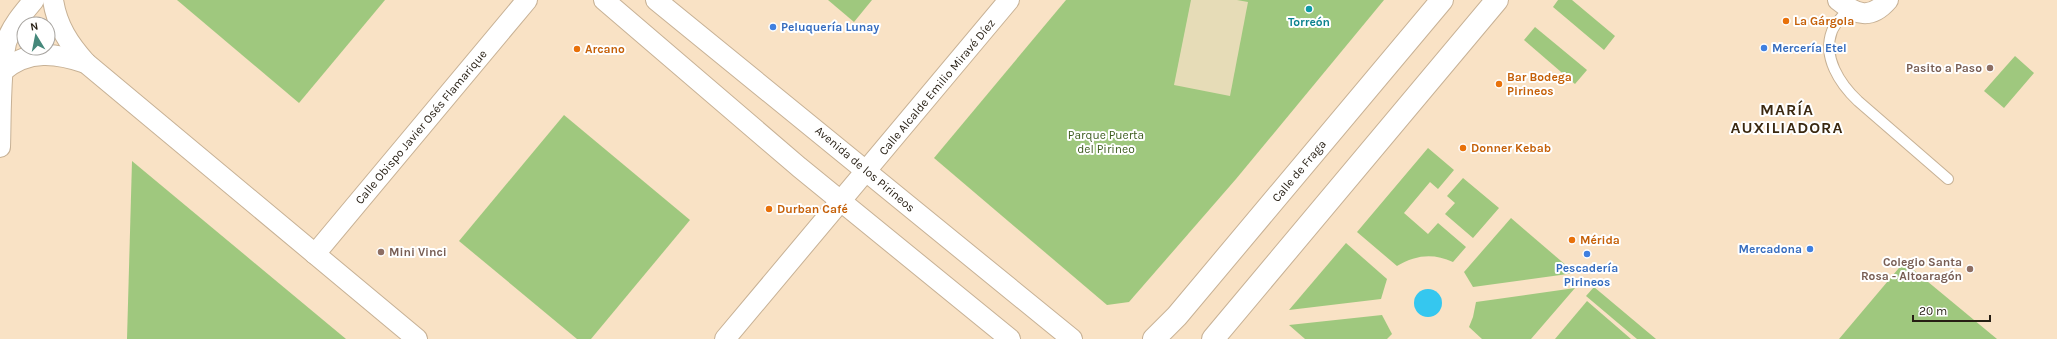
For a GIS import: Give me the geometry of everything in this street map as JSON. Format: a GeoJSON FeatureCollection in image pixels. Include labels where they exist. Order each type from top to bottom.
{"type":"FeatureCollection","features":[{"type":"Feature","properties":{"kind":"main road","name":"Calle de Fraga"},"geometry":{"type":"LineString","coordinates":[[1154,339],[1164,331],[1187,304],[1442,0]]}},
{"type":"Feature","properties":{"kind":"main road"},"geometry":{"type":"LineString","coordinates":[[1213,339],[1497,0]]}},
{"type":"Feature","properties":{"kind":"street"},"geometry":{"type":"LineString","coordinates":[[54,0],[58,20],[63,34],[86,63],[417,339]]}},
{"type":"Feature","properties":{"kind":"street","name":"Calle Obispo Javier Osés Flamarique"},"geometry":{"type":"LineString","coordinates":[[315,254],[527,0]]}},
{"type":"Feature","properties":{"kind":"street"},"geometry":{"type":"LineString","coordinates":[[604,0],[799,167],[1010,339]]}},
{"type":"Feature","properties":{"kind":"street","name":"Avenida de los Pirineos"},"geometry":{"type":"LineString","coordinates":[[656,0],[1072,339]]}},
{"type":"Feature","properties":{"kind":"street","name":"Calle Alcalde Emilio Miravé Díez"},"geometry":{"type":"LineString","coordinates":[[725,339],[1009,0]]}},
{"type":"Feature","properties":{"kind":"street"},"geometry":{"type":"LineString","coordinates":[[1843,4],[1859,13],[1869,13],[1879,9],[1888,0]]}},
{"type":"Feature","properties":{"kind":"street"},"geometry":{"type":"LineString","coordinates":[[0,147],[3,72],[6,44],[28,7]]}},
{"type":"Feature","properties":{"kind":"street"},"geometry":{"type":"LineString","coordinates":[[3,72],[13,62],[47,54],[67,57],[86,63]]}},
{"type":"Feature","properties":{"kind":"lane"},"geometry":{"type":"LineString","coordinates":[[1843,4],[1829,40],[1830,51],[1838,77],[1845,88],[1858,101],[1948,179]]}},
{"type":"Feature","properties":{"kind":"green space"},"geometry":{"type":"Polygon","coordinates":[[[177,0],[385,0],[299,103],[177,0]]]}},
{"type":"Feature","properties":{"kind":"green space"},"geometry":{"type":"Polygon","coordinates":[[[828,0],[872,0],[854,22],[828,0]]]}},
{"type":"Feature","properties":{"kind":"green space","name":"Parque Puerta del Pirineo"},"geometry":{"type":"Polygon","coordinates":[[[1066,0],[1384,0],[1236,179],[1129,302],[1107,305],[934,158],[1066,0]]]}},
{"type":"Feature","properties":{"kind":"green space"},"geometry":{"type":"Polygon","coordinates":[[[1558,0],[1572,0],[1615,36],[1604,50],[1553,7],[1558,0]]]}},
{"type":"Feature","properties":{"kind":"green space"},"geometry":{"type":"Polygon","coordinates":[[[1535,27],[1587,70],[1575,84],[1524,40],[1535,27]]]}},
{"type":"Feature","properties":{"kind":"green space"},"geometry":{"type":"Polygon","coordinates":[[[2015,56],[2034,73],[2004,108],[1984,91],[2015,56]]]}},
{"type":"Feature","properties":{"kind":"green space"},"geometry":{"type":"Polygon","coordinates":[[[564,115],[690,220],[591,339],[577,339],[459,241],[564,115]]]}},
{"type":"Feature","properties":{"kind":"green space"},"geometry":{"type":"Polygon","coordinates":[[[1428,148],[1454,170],[1438,189],[1430,182],[1404,213],[1428,234],[1438,223],[1466,247],[1453,262],[1438,257],[1425,256],[1411,259],[1397,266],[1357,232],[1428,148]]]}},
{"type":"Feature","properties":{"kind":"green space"},"geometry":{"type":"Polygon","coordinates":[[[132,161],[346,339],[127,339],[132,161]]]}},
{"type":"Feature","properties":{"kind":"green space"},"geometry":{"type":"Polygon","coordinates":[[[1463,178],[1499,208],[1473,238],[1445,214],[1455,203],[1447,196],[1463,178]]]}},
{"type":"Feature","properties":{"kind":"green space"},"geometry":{"type":"Polygon","coordinates":[[[1511,218],[1575,273],[1473,287],[1464,272],[1511,218]]]}},
{"type":"Feature","properties":{"kind":"green space"},"geometry":{"type":"Polygon","coordinates":[[[1346,243],[1387,279],[1381,299],[1289,310],[1346,243]]]}},
{"type":"Feature","properties":{"kind":"green space"},"geometry":{"type":"Polygon","coordinates":[[[1904,262],[1997,339],[1839,339],[1904,262]]]}},
{"type":"Feature","properties":{"kind":"green space"},"geometry":{"type":"Polygon","coordinates":[[[1594,287],[1656,339],[1637,339],[1586,296],[1594,287]]]}},
{"type":"Feature","properties":{"kind":"green space"},"geometry":{"type":"Polygon","coordinates":[[[1575,288],[1531,339],[1482,339],[1469,327],[1476,302],[1575,288]]]}},
{"type":"Feature","properties":{"kind":"green space"},"geometry":{"type":"Polygon","coordinates":[[[1587,301],[1631,339],[1555,339],[1587,301]]]}},
{"type":"Feature","properties":{"kind":"green space"},"geometry":{"type":"Polygon","coordinates":[[[1382,315],[1392,334],[1387,339],[1305,339],[1289,325],[1382,315]]]}},
{"type":"Feature","properties":{"kind":"sand"},"geometry":{"type":"Polygon","coordinates":[[[1191,0],[1237,0],[1248,2],[1230,96],[1174,85],[1191,0]]]}},
{"type":"Feature","properties":{"kind":"water"},"geometry":{"type":"Polygon","coordinates":[[[1428,289],[1438,293],[1442,303],[1438,313],[1428,317],[1418,313],[1414,303],[1418,293],[1428,289]]]}},
{"type":"Feature","properties":{"kind":"place","name":"Torreón"},"geometry":{"type":"Point","coordinates":[1309,9]}},
{"type":"Feature","properties":{"kind":"place","name":"La Gárgola"},"geometry":{"type":"Point","coordinates":[1786,21]}},
{"type":"Feature","properties":{"kind":"place","name":"Peluquería Lunay"},"geometry":{"type":"Point","coordinates":[773,27]}},
{"type":"Feature","properties":{"kind":"place","name":"Mercería Etel"},"geometry":{"type":"Point","coordinates":[1764,48]}},
{"type":"Feature","properties":{"kind":"place","name":"Arcano"},"geometry":{"type":"Point","coordinates":[577,49]}},
{"type":"Feature","properties":{"kind":"place","name":"Pasito a Paso"},"geometry":{"type":"Point","coordinates":[1990,68]}},
{"type":"Feature","properties":{"kind":"place","name":"Bar Bodega Pirineos"},"geometry":{"type":"Point","coordinates":[1499,84]}},
{"type":"Feature","properties":{"kind":"place","name":"Donner Kebab"},"geometry":{"type":"Point","coordinates":[1463,148]}},
{"type":"Feature","properties":{"kind":"place","name":"Durban Café"},"geometry":{"type":"Point","coordinates":[769,209]}},
{"type":"Feature","properties":{"kind":"place","name":"Mérida"},"geometry":{"type":"Point","coordinates":[1572,240]}},
{"type":"Feature","properties":{"kind":"place","name":"Mercadona"},"geometry":{"type":"Point","coordinates":[1810,249]}},
{"type":"Feature","properties":{"kind":"place","name":"Mini Vinci"},"geometry":{"type":"Point","coordinates":[381,252]}},
{"type":"Feature","properties":{"kind":"place","name":"Pescadería Pirineos"},"geometry":{"type":"Point","coordinates":[1587,254]}},
{"type":"Feature","properties":{"kind":"place","name":"Colegio Santa Rosa - Altoaragón"},"geometry":{"type":"Point","coordinates":[1970,269]}},
{"type":"Feature","properties":{"kind":"district","name":"MARÍA AUXILIADORA"},"geometry":{"type":"Point","coordinates":[1787,118]}}]}
